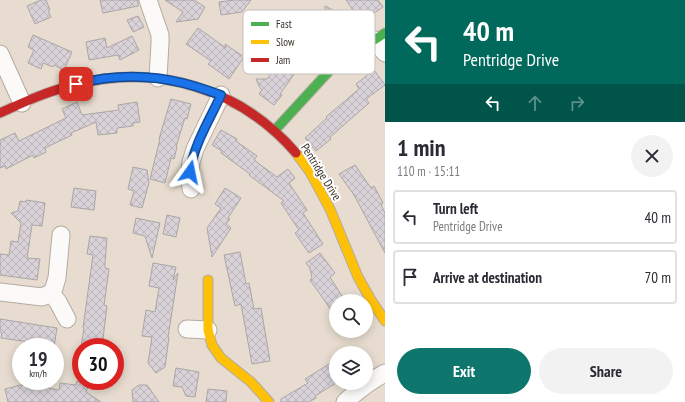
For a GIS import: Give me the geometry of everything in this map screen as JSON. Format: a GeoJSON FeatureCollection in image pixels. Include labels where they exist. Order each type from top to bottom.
{"type":"FeatureCollection","features":[{"type":"Feature","properties":{"kind":"street"},"geometry":{"type":"LineString","coordinates":[[148,0],[160,35],[158,78]]}},
{"type":"Feature","properties":{"kind":"street"},"geometry":{"type":"LineString","coordinates":[[0,54],[22,103]]}},
{"type":"Feature","properties":{"kind":"street"},"geometry":{"type":"LineString","coordinates":[[275,130],[327,74]]}},
{"type":"Feature","properties":{"kind":"street","name":"Pentridge Drive"},"geometry":{"type":"LineString","coordinates":[[0,113],[68,86],[117,77],[138,76],[158,78],[187,84],[221,95],[247,109],[275,130],[292,147],[314,179],[339,228],[366,294],[385,321]]}},
{"type":"Feature","properties":{"kind":"street"},"geometry":{"type":"LineString","coordinates":[[191,189],[191,162],[195,149],[221,95]]}},
{"type":"Feature","properties":{"kind":"street"},"geometry":{"type":"LineString","coordinates":[[0,292],[42,297],[51,293],[57,278],[61,235]]}},
{"type":"Feature","properties":{"kind":"street"},"geometry":{"type":"LineString","coordinates":[[208,280],[208,330],[212,345],[221,358],[251,382],[269,402]]}},
{"type":"Feature","properties":{"kind":"street"},"geometry":{"type":"LineString","coordinates":[[51,293],[58,302],[67,319]]}},
{"type":"Feature","properties":{"kind":"street"},"geometry":{"type":"LineString","coordinates":[[187,329],[208,330]]}},
{"type":"Feature","properties":{"kind":"street"},"geometry":{"type":"LineString","coordinates":[[345,402],[357,391],[385,373]]}},
{"type":"Feature","properties":{"kind":"building"},"geometry":{"type":"Polygon","coordinates":[[[41,0],[46,0],[51,17],[35,24],[27,6],[41,0]]]}},
{"type":"Feature","properties":{"kind":"building"},"geometry":{"type":"Polygon","coordinates":[[[100,0],[138,0],[138,6],[103,13],[100,0]]]}},
{"type":"Feature","properties":{"kind":"building"},"geometry":{"type":"Polygon","coordinates":[[[165,0],[194,0],[205,7],[198,19],[176,22],[183,12],[165,0]]]}},
{"type":"Feature","properties":{"kind":"building"},"geometry":{"type":"Polygon","coordinates":[[[251,0],[242,12],[221,15],[219,2],[251,0]]]}},
{"type":"Feature","properties":{"kind":"building"},"geometry":{"type":"Polygon","coordinates":[[[346,0],[378,0],[383,7],[375,12],[375,10],[353,10],[346,0]]]}},
{"type":"Feature","properties":{"kind":"building"},"geometry":{"type":"Polygon","coordinates":[[[325,6],[333,10],[325,10],[325,6]]]}},
{"type":"Feature","properties":{"kind":"building"},"geometry":{"type":"Polygon","coordinates":[[[138,16],[144,27],[133,32],[127,20],[138,16]]]}},
{"type":"Feature","properties":{"kind":"building"},"geometry":{"type":"Polygon","coordinates":[[[198,28],[226,48],[225,44],[243,56],[243,58],[229,79],[208,64],[211,61],[186,44],[198,28]]]}},
{"type":"Feature","properties":{"kind":"building"},"geometry":{"type":"Polygon","coordinates":[[[33,35],[72,52],[64,70],[54,65],[53,67],[43,63],[41,69],[28,63],[34,50],[28,47],[33,35]]]}},
{"type":"Feature","properties":{"kind":"building"},"geometry":{"type":"Polygon","coordinates":[[[132,36],[139,50],[120,60],[118,55],[89,60],[86,42],[105,38],[107,48],[132,36]]]}},
{"type":"Feature","properties":{"kind":"building"},"geometry":{"type":"Polygon","coordinates":[[[375,71],[385,85],[366,99],[369,103],[316,151],[305,138],[327,118],[326,117],[359,89],[356,84],[369,74],[375,74],[375,71]]]}},
{"type":"Feature","properties":{"kind":"building"},"geometry":{"type":"Polygon","coordinates":[[[271,74],[294,74],[280,94],[282,95],[274,105],[259,94],[262,90],[256,79],[267,79],[271,74]]]}},
{"type":"Feature","properties":{"kind":"building"},"geometry":{"type":"Polygon","coordinates":[[[171,99],[191,104],[187,119],[185,118],[183,124],[174,159],[171,158],[165,183],[150,179],[159,139],[171,99]]]}},
{"type":"Feature","properties":{"kind":"building"},"geometry":{"type":"Polygon","coordinates":[[[77,102],[82,115],[119,110],[118,105],[137,102],[140,122],[133,123],[133,126],[117,128],[117,133],[98,135],[96,122],[71,133],[72,135],[45,148],[46,152],[34,158],[33,155],[6,169],[5,166],[0,168],[0,140],[15,133],[19,141],[66,118],[62,109],[77,102]]]}},
{"type":"Feature","properties":{"kind":"building"},"geometry":{"type":"Polygon","coordinates":[[[221,130],[237,139],[236,141],[257,156],[254,160],[277,177],[288,169],[295,178],[289,183],[307,210],[303,213],[323,244],[309,253],[295,233],[299,230],[281,203],[284,201],[221,153],[222,151],[212,145],[221,130]]]}},
{"type":"Feature","properties":{"kind":"building"},"geometry":{"type":"Polygon","coordinates":[[[355,165],[371,188],[374,186],[383,203],[381,205],[385,213],[385,253],[354,195],[339,174],[355,165]]]}},
{"type":"Feature","properties":{"kind":"building"},"geometry":{"type":"Polygon","coordinates":[[[133,167],[147,170],[149,183],[142,208],[130,205],[134,191],[128,189],[133,167]]]}},
{"type":"Feature","properties":{"kind":"building"},"geometry":{"type":"Polygon","coordinates":[[[74,188],[96,191],[94,210],[71,207],[74,188]]]}},
{"type":"Feature","properties":{"kind":"building"},"geometry":{"type":"Polygon","coordinates":[[[225,188],[241,198],[228,218],[230,219],[226,224],[231,228],[212,257],[207,228],[221,208],[215,204],[225,188]]]}},
{"type":"Feature","properties":{"kind":"building"},"geometry":{"type":"Polygon","coordinates":[[[26,200],[45,203],[42,226],[32,225],[27,258],[40,259],[37,280],[0,275],[0,254],[9,255],[11,241],[18,242],[21,223],[11,213],[18,211],[20,201],[26,202],[26,200]]]}},
{"type":"Feature","properties":{"kind":"building"},"geometry":{"type":"Polygon","coordinates":[[[167,215],[180,218],[176,237],[163,234],[167,215]]]}},
{"type":"Feature","properties":{"kind":"building"},"geometry":{"type":"Polygon","coordinates":[[[136,218],[160,223],[152,258],[145,236],[133,233],[136,218]]]}},
{"type":"Feature","properties":{"kind":"building"},"geometry":{"type":"Polygon","coordinates":[[[90,236],[107,238],[105,268],[109,269],[104,305],[107,306],[103,338],[82,338],[93,255],[87,254],[90,236]]]}},
{"type":"Feature","properties":{"kind":"building"},"geometry":{"type":"Polygon","coordinates":[[[240,252],[246,284],[249,283],[254,309],[261,308],[270,361],[252,364],[241,304],[235,306],[224,255],[240,252]]]}},
{"type":"Feature","properties":{"kind":"building"},"geometry":{"type":"Polygon","coordinates":[[[320,253],[335,273],[330,277],[341,294],[329,294],[329,307],[310,280],[312,278],[310,268],[306,263],[320,253]]]}},
{"type":"Feature","properties":{"kind":"building"},"geometry":{"type":"Polygon","coordinates":[[[153,263],[176,267],[173,280],[178,273],[165,367],[156,373],[148,363],[152,337],[142,336],[146,310],[155,312],[159,288],[149,286],[153,263]]]}},
{"type":"Feature","properties":{"kind":"building"},"geometry":{"type":"Polygon","coordinates":[[[0,319],[57,328],[55,338],[12,338],[12,340],[1,338],[2,333],[0,332],[0,319]]]}},
{"type":"Feature","properties":{"kind":"building"},"geometry":{"type":"Polygon","coordinates":[[[329,364],[329,387],[315,396],[316,398],[309,402],[281,402],[281,399],[308,383],[305,379],[329,364]]]}},
{"type":"Feature","properties":{"kind":"building"},"geometry":{"type":"Polygon","coordinates":[[[176,368],[199,372],[195,397],[186,396],[182,387],[173,386],[176,368]]]}},
{"type":"Feature","properties":{"kind":"building"},"geometry":{"type":"Polygon","coordinates":[[[64,384],[72,384],[72,390],[87,390],[86,392],[101,402],[8,402],[5,389],[12,387],[12,390],[64,390],[64,384]]]}},
{"type":"Feature","properties":{"kind":"building"},"geometry":{"type":"Polygon","coordinates":[[[139,385],[147,385],[159,402],[133,402],[132,390],[139,385]]]}},
{"type":"Feature","properties":{"kind":"building"},"geometry":{"type":"Polygon","coordinates":[[[208,389],[227,391],[226,402],[206,402],[208,389]]]}},
{"type":"Feature","properties":{"kind":"traffic: fast"},"geometry":{"type":"LineString","coordinates":[[375,39],[385,33]]}},
{"type":"Feature","properties":{"kind":"traffic: fast"},"geometry":{"type":"LineString","coordinates":[[275,130],[326,74]]}},
{"type":"Feature","properties":{"kind":"traffic: slow"},"geometry":{"type":"LineString","coordinates":[[296,153],[310,172],[330,209],[358,277],[385,321]]}},
{"type":"Feature","properties":{"kind":"traffic: slow"},"geometry":{"type":"LineString","coordinates":[[208,280],[208,330],[212,345],[221,358],[251,382],[269,402]]}},
{"type":"Feature","properties":{"kind":"traffic: jam"},"geometry":{"type":"LineString","coordinates":[[0,113],[45,94],[74,85],[105,79],[135,77],[166,80],[195,86],[223,97],[249,112],[274,131],[296,153]]}},
{"type":"Feature","properties":{"kind":"route"},"geometry":{"type":"LineString","coordinates":[[76,84],[117,77],[138,76],[182,82],[221,95],[195,149],[190,172]]}}]}
